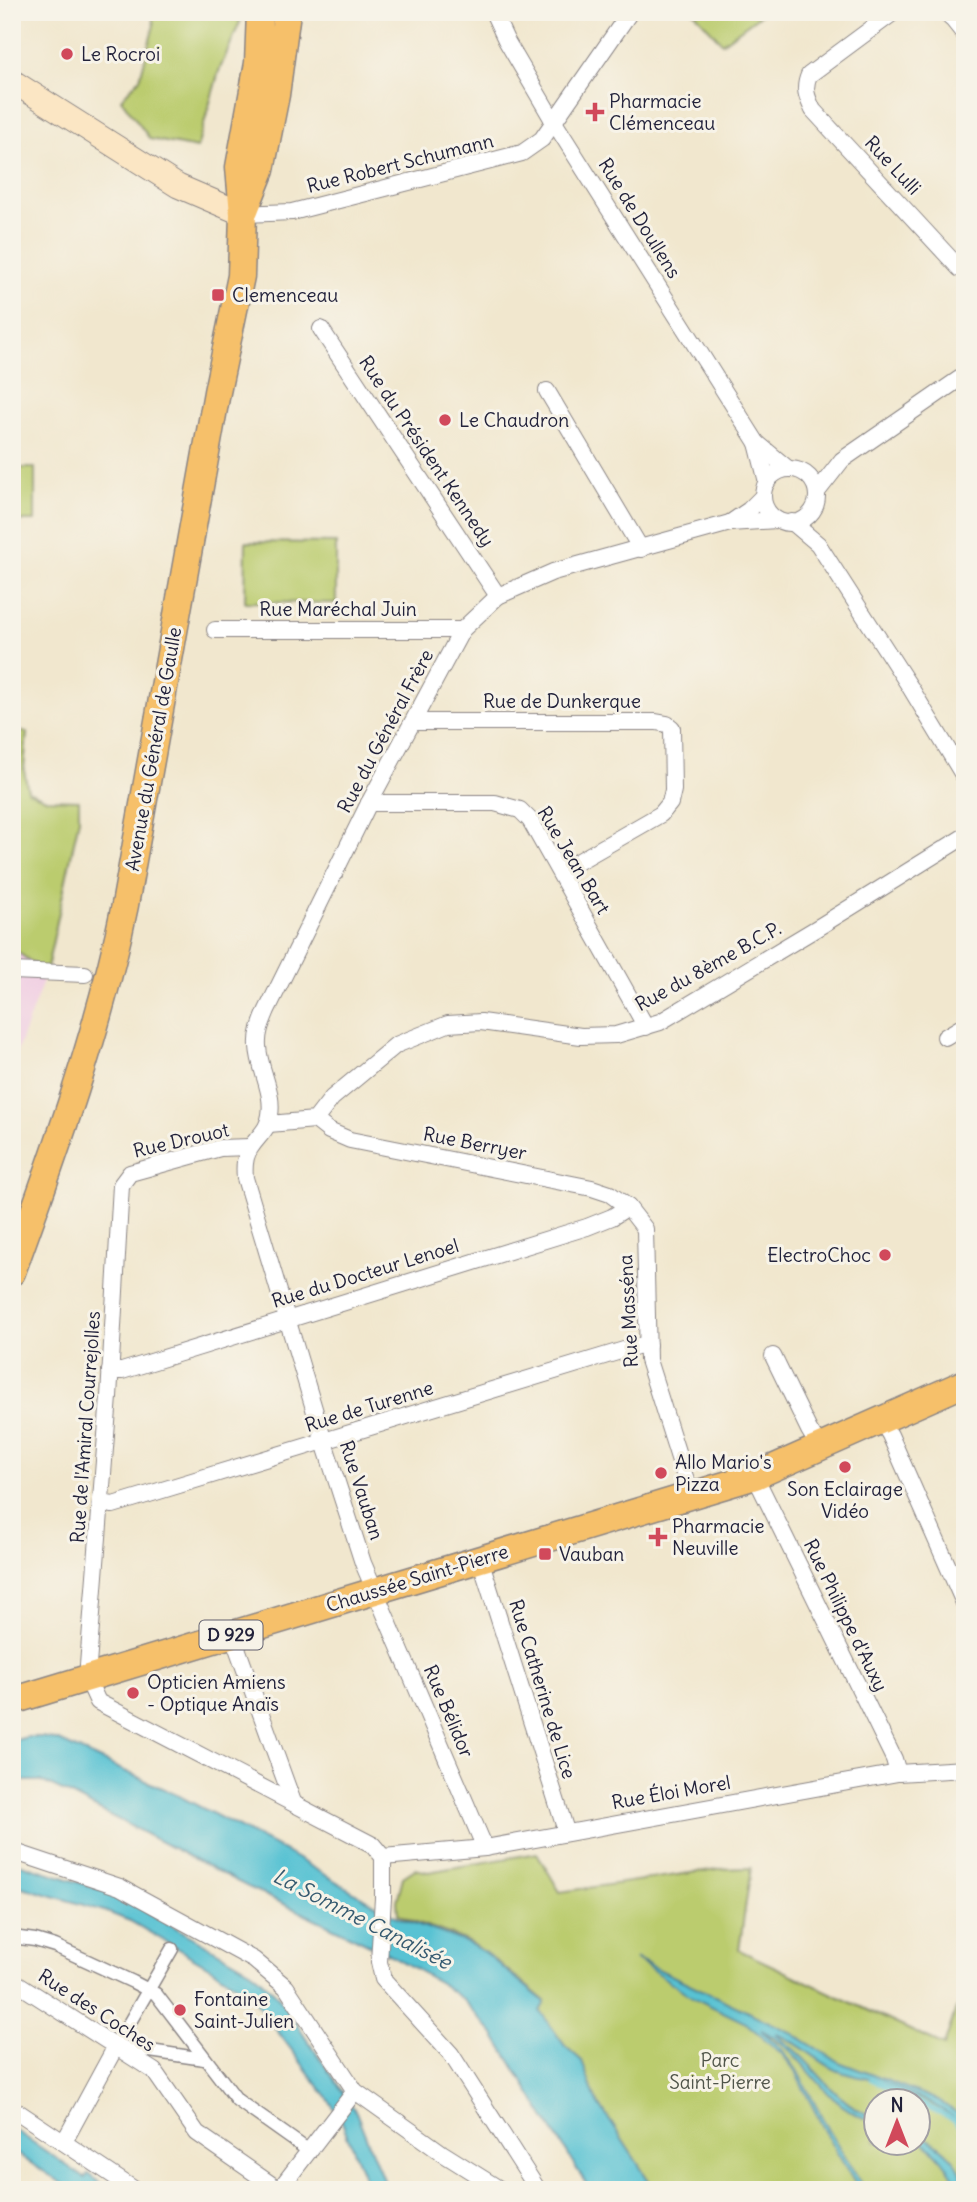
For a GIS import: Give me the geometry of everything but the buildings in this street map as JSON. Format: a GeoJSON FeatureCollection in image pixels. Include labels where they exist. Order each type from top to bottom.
{"type":"FeatureCollection","features":[{"type":"Feature","properties":{"kind":"main road"},"geometry":{"type":"LineString","coordinates":[[232,210],[258,63],[260,12]]}},
{"type":"Feature","properties":{"kind":"main road"},"geometry":{"type":"LineString","coordinates":[[232,210],[261,170],[276,95],[287,12]]}},
{"type":"Feature","properties":{"kind":"main road"},"geometry":{"type":"LineString","coordinates":[[12,81],[178,186],[232,210]]}},
{"type":"Feature","properties":{"kind":"main road","name":"Avenue du Général de Gaulle"},"geometry":{"type":"LineString","coordinates":[[12,1272],[70,1113],[113,962],[219,380],[241,276],[232,210]]}},
{"type":"Feature","properties":{"kind":"main road","name":"Chaussée Saint-Pierre"},"geometry":{"type":"LineString","coordinates":[[12,1701],[755,1476],[965,1383]]}},
{"type":"Feature","properties":{"kind":"street","name":"Rue de Doullens"},"geometry":{"type":"LineString","coordinates":[[493,12],[506,40],[554,122],[757,443],[765,489]]}},
{"type":"Feature","properties":{"kind":"street","name":"Rue Robert Schumann"},"geometry":{"type":"LineString","coordinates":[[232,210],[292,212],[522,153],[542,139],[630,12]]}},
{"type":"Feature","properties":{"kind":"street","name":"Rue Lulli"},"geometry":{"type":"LineString","coordinates":[[894,12],[809,75],[805,85],[806,95],[813,110],[962,267]]}},
{"type":"Feature","properties":{"kind":"street"},"geometry":{"type":"LineString","coordinates":[[944,12],[965,35]]}},
{"type":"Feature","properties":{"kind":"street","name":"Rue du Président Kennedy"},"geometry":{"type":"LineString","coordinates":[[321,329],[498,596]]}},
{"type":"Feature","properties":{"kind":"street"},"geometry":{"type":"LineString","coordinates":[[817,492],[842,460],[965,375]]}},
{"type":"Feature","properties":{"kind":"street"},"geometry":{"type":"LineString","coordinates":[[547,391],[641,549]]}},
{"type":"Feature","properties":{"kind":"street","name":"Rue de Doullens"},"geometry":{"type":"LineString","coordinates":[[757,443],[794,469]]}},
{"type":"Feature","properties":{"kind":"street"},"geometry":{"type":"LineString","coordinates":[[842,460],[779,471],[765,489],[765,506],[770,514],[818,544],[911,687],[965,778]]}},
{"type":"Feature","properties":{"kind":"street"},"geometry":{"type":"LineString","coordinates":[[785,521],[803,519],[816,504],[817,492],[809,476],[794,469]]}},
{"type":"Feature","properties":{"kind":"street","name":"Rue du Général Frère"},"geometry":{"type":"LineString","coordinates":[[730,523],[749,510],[765,489]]}},
{"type":"Feature","properties":{"kind":"street"},"geometry":{"type":"LineString","coordinates":[[810,514],[818,544]]}},
{"type":"Feature","properties":{"kind":"street","name":"Rue du Général Frère"},"geometry":{"type":"LineString","coordinates":[[268,1124],[271,1102],[258,1047],[259,1030],[369,803],[462,631],[498,596],[552,572],[730,523],[785,521]]}},
{"type":"Feature","properties":{"kind":"street","name":"Rue Maréchal Juin"},"geometry":{"type":"LineString","coordinates":[[215,631],[462,631]]}},
{"type":"Feature","properties":{"kind":"street","name":"Rue de Dunkerque"},"geometry":{"type":"LineString","coordinates":[[413,722],[656,722],[672,728],[673,790],[670,803],[661,814],[560,872]]}},
{"type":"Feature","properties":{"kind":"street","name":"Rue Jean Bart"},"geometry":{"type":"LineString","coordinates":[[369,803],[495,803],[520,810],[530,820],[646,1027]]}},
{"type":"Feature","properties":{"kind":"street","name":"Rue du 8ème B.C.P."},"geometry":{"type":"LineString","coordinates":[[315,1120],[332,1098],[396,1045],[448,1024],[481,1022],[581,1036],[616,1035],[660,1022],[965,835]]}},
{"type":"Feature","properties":{"kind":"street"},"geometry":{"type":"LineString","coordinates":[[12,971],[85,974]]}},
{"type":"Feature","properties":{"kind":"street"},"geometry":{"type":"LineString","coordinates":[[945,1037],[965,1025]]}},
{"type":"Feature","properties":{"kind":"street"},"geometry":{"type":"LineString","coordinates":[[250,1147],[268,1124],[315,1120]]}},
{"type":"Feature","properties":{"kind":"street","name":"Rue Berryer"},"geometry":{"type":"LineString","coordinates":[[315,1120],[329,1131],[350,1140],[592,1188],[610,1194],[628,1207]]}},
{"type":"Feature","properties":{"kind":"street","name":"Rue Drouot"},"geometry":{"type":"LineString","coordinates":[[123,1179],[130,1173],[220,1148],[250,1147]]}},
{"type":"Feature","properties":{"kind":"street","name":"Rue Vauban"},"geometry":{"type":"LineString","coordinates":[[250,1147],[244,1163],[245,1178],[324,1442],[374,1591]]}},
{"type":"Feature","properties":{"kind":"street","name":"Rue de l'Amiral Courrejolles"},"geometry":{"type":"LineString","coordinates":[[87,1678],[123,1179]]}},
{"type":"Feature","properties":{"kind":"street","name":"Rue du Docteur Lenoel"},"geometry":{"type":"LineString","coordinates":[[110,1371],[122,1371],[587,1227],[628,1207]]}},
{"type":"Feature","properties":{"kind":"street","name":"Rue Masséna"},"geometry":{"type":"LineString","coordinates":[[628,1207],[645,1229],[648,1360],[693,1495]]}},
{"type":"Feature","properties":{"kind":"street","name":"Rue de Turenne"},"geometry":{"type":"LineString","coordinates":[[101,1503],[113,1505],[636,1346],[648,1346]]}},
{"type":"Feature","properties":{"kind":"street"},"geometry":{"type":"LineString","coordinates":[[773,1356],[820,1448]]}},
{"type":"Feature","properties":{"kind":"street"},"geometry":{"type":"LineString","coordinates":[[881,1420],[965,1605]]}},
{"type":"Feature","properties":{"kind":"street","name":"Rue Philippe d'Auxy"},"geometry":{"type":"LineString","coordinates":[[755,1476],[894,1759],[898,1773]]}},
{"type":"Feature","properties":{"kind":"street","name":"Rue Catherine de Lice"},"geometry":{"type":"LineString","coordinates":[[480,1559],[566,1832]]}},
{"type":"Feature","properties":{"kind":"street","name":"Rue Bélidor"},"geometry":{"type":"LineString","coordinates":[[374,1591],[485,1848]]}},
{"type":"Feature","properties":{"kind":"street"},"geometry":{"type":"LineString","coordinates":[[232,1634],[293,1802]]}},
{"type":"Feature","properties":{"kind":"street"},"geometry":{"type":"LineString","coordinates":[[87,1678],[98,1702],[373,1845],[383,1857],[379,1962],[383,1979],[451,2054],[538,2190]]}},
{"type":"Feature","properties":{"kind":"street","name":"Rue Éloi Morel"},"geometry":{"type":"LineString","coordinates":[[383,1857],[485,1848],[898,1773],[965,1769]]}},
{"type":"Feature","properties":{"kind":"street"},"geometry":{"type":"LineString","coordinates":[[12,1852],[120,1887],[254,1960],[286,1987],[355,2091],[442,2153],[501,2190]]}},
{"type":"Feature","properties":{"kind":"street"},"geometry":{"type":"LineString","coordinates":[[12,1937],[55,1946],[156,1994],[237,2100],[309,2151]]}},
{"type":"Feature","properties":{"kind":"street"},"geometry":{"type":"LineString","coordinates":[[64,2142],[172,1949]]}},
{"type":"Feature","properties":{"kind":"street","name":"Rue des Coches"},"geometry":{"type":"LineString","coordinates":[[12,1980],[154,2071],[197,2133],[279,2190]]}},
{"type":"Feature","properties":{"kind":"street"},"geometry":{"type":"LineString","coordinates":[[116,2046],[204,2059]]}},
{"type":"Feature","properties":{"kind":"street"},"geometry":{"type":"LineString","coordinates":[[279,2190],[355,2091]]}},
{"type":"Feature","properties":{"kind":"street"},"geometry":{"type":"LineString","coordinates":[[12,2108],[135,2190]]}},
{"type":"Feature","properties":{"kind":"shaded area"},"geometry":{"type":"Polygon","coordinates":[[[12,948],[46,973],[12,1065],[12,948]]]}},
{"type":"Feature","properties":{"kind":"green space"},"geometry":{"type":"Polygon","coordinates":[[[151,12],[241,12],[240,22],[219,71],[197,148],[150,139],[121,99],[140,78],[154,25],[151,12]]]}},
{"type":"Feature","properties":{"kind":"green space"},"geometry":{"type":"Polygon","coordinates":[[[694,12],[764,12],[722,43],[694,12]]]}},
{"type":"Feature","properties":{"kind":"green space"},"geometry":{"type":"Polygon","coordinates":[[[12,468],[35,468],[35,521],[12,521],[12,468]]]}},
{"type":"Feature","properties":{"kind":"green space"},"geometry":{"type":"Polygon","coordinates":[[[246,542],[336,543],[336,603],[245,602],[246,542]]]}},
{"type":"Feature","properties":{"kind":"green space"},"geometry":{"type":"Polygon","coordinates":[[[12,732],[27,732],[24,770],[28,791],[46,799],[79,800],[79,819],[46,973],[12,948],[12,732]]]}},
{"type":"Feature","properties":{"kind":"green space","name":"Parc Saint-Pierre"},"geometry":{"type":"Polygon","coordinates":[[[537,1853],[560,1892],[718,1869],[751,1868],[739,1950],[944,2046],[956,2009],[965,1998],[965,2190],[655,2190],[595,2098],[582,2061],[565,2046],[540,2011],[545,2001],[470,1943],[398,1914],[397,1901],[403,1877],[415,1869],[428,1872],[537,1853]]]}},
{"type":"Feature","properties":{"kind":"water","name":"La Somme Canalisée"},"geometry":{"type":"Polygon","coordinates":[[[27,1737],[59,1741],[179,1796],[288,1853],[395,1916],[468,1943],[484,1952],[545,2002],[540,2011],[565,2046],[582,2061],[595,2098],[655,2190],[590,2190],[493,2033],[463,2000],[443,1985],[391,1955],[246,1886],[69,1794],[41,1781],[12,1781],[12,1741],[27,1737]]]}},
{"type":"Feature","properties":{"kind":"water"},"geometry":{"type":"Polygon","coordinates":[[[12,1861],[118,1895],[252,1971],[278,1996],[356,2112],[387,2190],[369,2190],[342,2122],[331,2103],[250,1994],[130,1921],[12,1884],[12,1861]]]}},
{"type":"Feature","properties":{"kind":"water"},"geometry":{"type":"Polygon","coordinates":[[[635,1958],[788,2031],[839,2062],[901,2086],[891,2086],[836,2070],[792,2041],[776,2034],[844,2100],[862,2111],[862,2117],[838,2102],[791,2052],[761,2030],[780,2047],[797,2070],[865,2190],[859,2190],[829,2139],[793,2068],[781,2053],[746,2023],[692,1997],[635,1958]]]}},
{"type":"Feature","properties":{"kind":"water"},"geometry":{"type":"Polygon","coordinates":[[[932,2098],[962,2116],[965,2119],[965,2127],[932,2105],[932,2098]]]}},
{"type":"Feature","properties":{"kind":"water"},"geometry":{"type":"Polygon","coordinates":[[[12,2128],[85,2178],[88,2174],[110,2190],[73,2190],[12,2151],[12,2128]]]}},
{"type":"Feature","properties":{"kind":"water"},"geometry":{"type":"Polygon","coordinates":[[[932,2141],[956,2163],[964,2180],[965,2190],[960,2190],[943,2161],[932,2149],[932,2141]]]}},
{"type":"Feature","properties":{"kind":"waterway"},"geometry":{"type":"LineString","coordinates":[[871,2079],[886,2086]]}},
{"type":"Feature","properties":{"kind":"waterway"},"geometry":{"type":"LineString","coordinates":[[932,2109],[955,2120],[965,2131]]}},
{"type":"Feature","properties":{"kind":"place","name":"Le Rocroi"},"geometry":{"type":"Point","coordinates":[67,54]}},
{"type":"Feature","properties":{"kind":"place","name":"Pharmacie Clémenceau"},"geometry":{"type":"Point","coordinates":[595,112]}},
{"type":"Feature","properties":{"kind":"place","name":"Clemenceau"},"geometry":{"type":"Point","coordinates":[218,295]}},
{"type":"Feature","properties":{"kind":"place","name":"Le Chaudron"},"geometry":{"type":"Point","coordinates":[445,420]}},
{"type":"Feature","properties":{"kind":"place","name":"ElectroChoc"},"geometry":{"type":"Point","coordinates":[885,1255]}},
{"type":"Feature","properties":{"kind":"place","name":"Son Eclairage Vidéo"},"geometry":{"type":"Point","coordinates":[845,1467]}},
{"type":"Feature","properties":{"kind":"place","name":"Allo Mario's Pizza"},"geometry":{"type":"Point","coordinates":[661,1473]}},
{"type":"Feature","properties":{"kind":"place","name":"Pharmacie Neuville"},"geometry":{"type":"Point","coordinates":[658,1537]}},
{"type":"Feature","properties":{"kind":"place","name":"Vauban"},"geometry":{"type":"Point","coordinates":[545,1554]}},
{"type":"Feature","properties":{"kind":"place","name":"Opticien Amiens - Optique Anaïs"},"geometry":{"type":"Point","coordinates":[133,1693]}},
{"type":"Feature","properties":{"kind":"place","name":"Fontaine Saint-Julien"},"geometry":{"type":"Point","coordinates":[180,2010]}}]}
